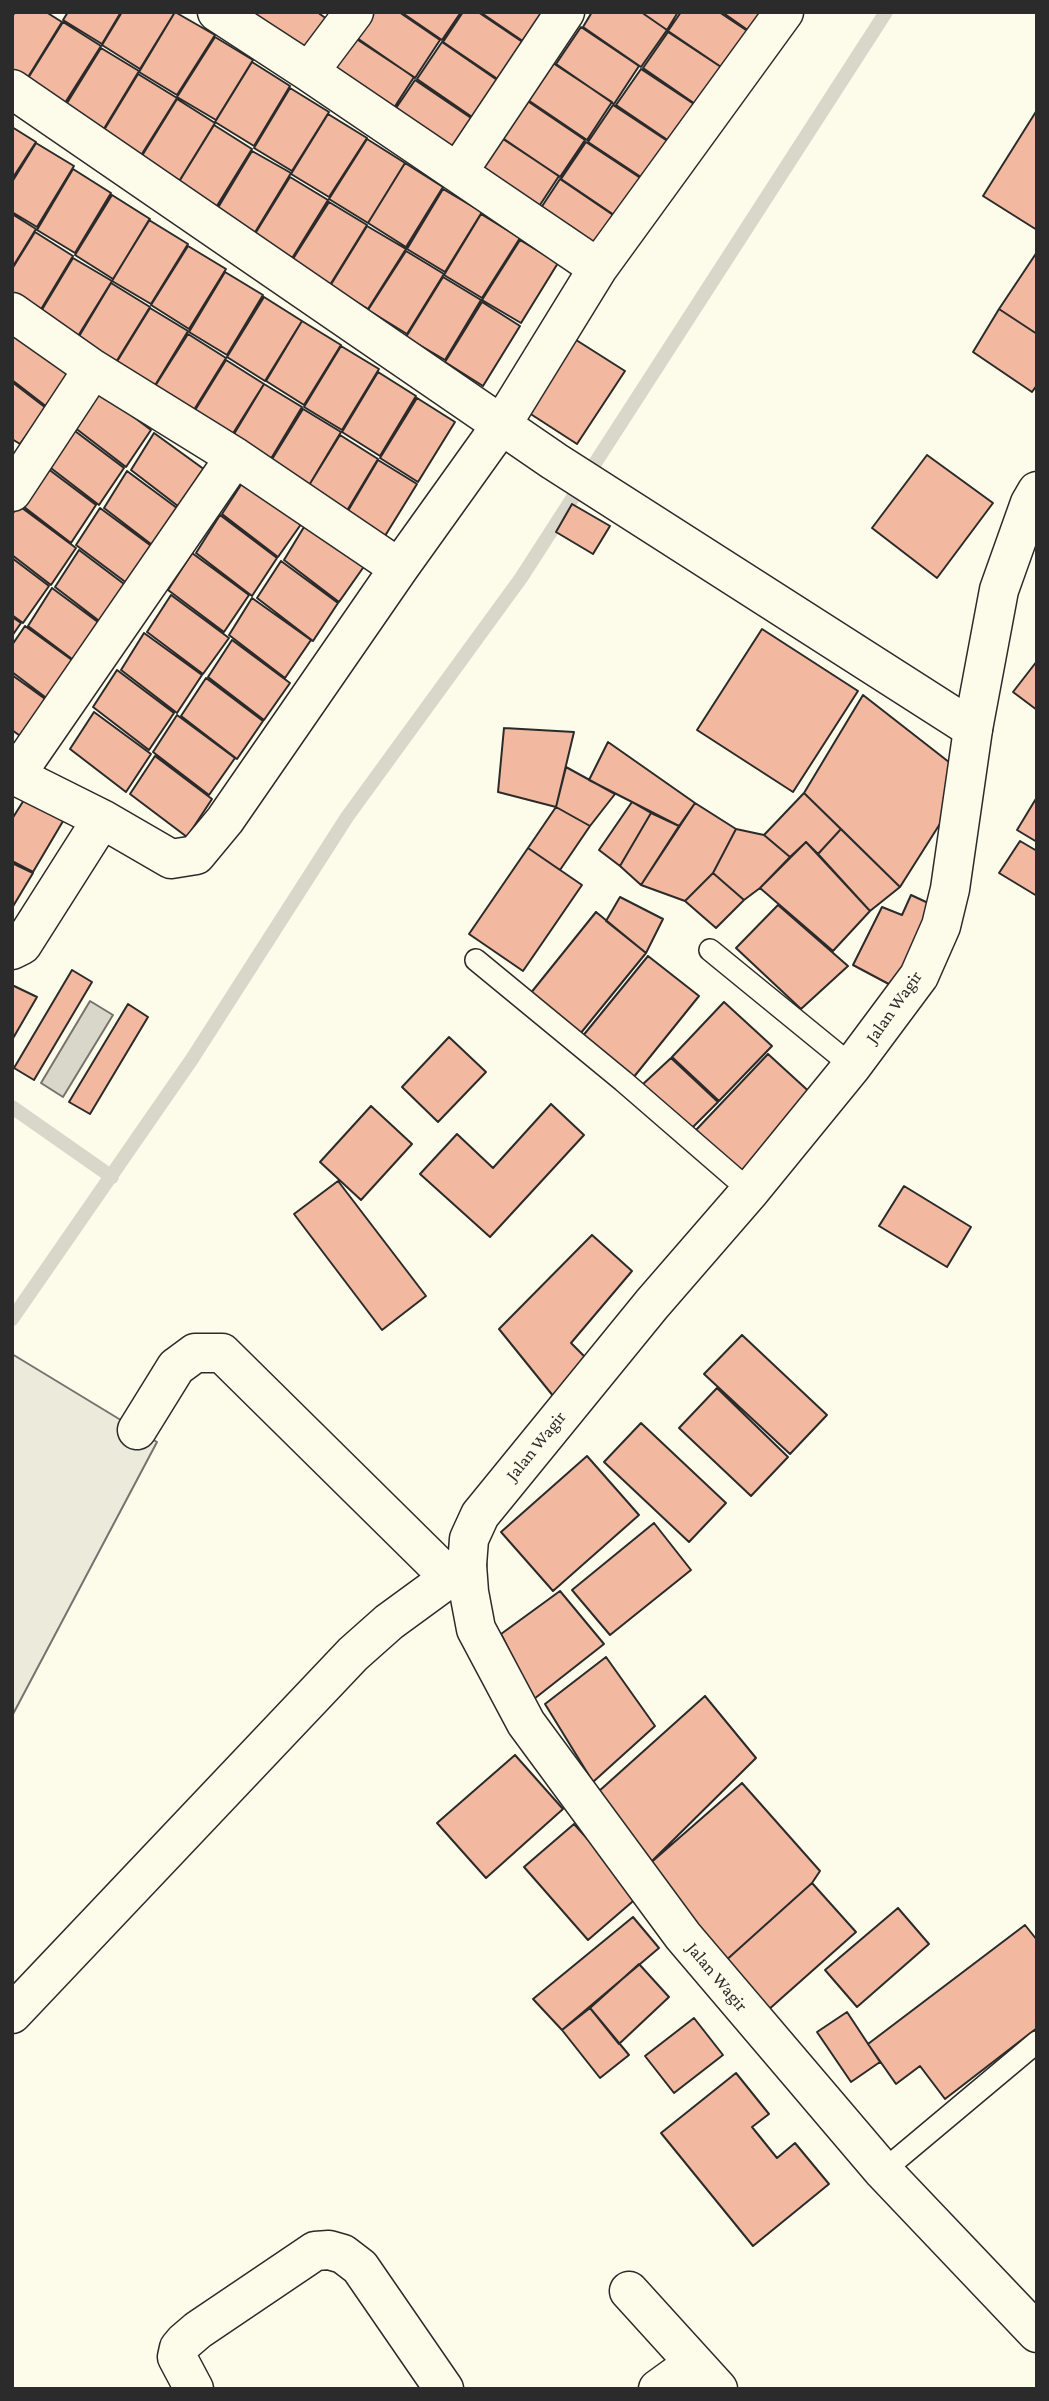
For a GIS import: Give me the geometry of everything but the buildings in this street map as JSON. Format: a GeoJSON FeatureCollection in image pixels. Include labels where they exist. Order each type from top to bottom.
{"type":"FeatureCollection","features":[{"type":"Feature","properties":{"kind":"street"},"geometry":{"type":"LineString","coordinates":[[217,12],[598,268]]}},
{"type":"Feature","properties":{"kind":"street"},"geometry":{"type":"LineString","coordinates":[[309,72],[354,12]]}},
{"type":"Feature","properties":{"kind":"street"},"geometry":{"type":"LineString","coordinates":[[458,172],[565,12]]}},
{"type":"Feature","properties":{"kind":"street"},"geometry":{"type":"LineString","coordinates":[[235,457],[14,775],[102,819],[171,859],[196,855],[225,820],[502,424],[598,268],[784,12]]}},
{"type":"Feature","properties":{"kind":"street"},"geometry":{"type":"LineString","coordinates":[[12,89],[554,461],[973,729]]}},
{"type":"Feature","properties":{"kind":"street"},"geometry":{"type":"LineString","coordinates":[[12,312],[93,369],[235,457],[399,568]]}},
{"type":"Feature","properties":{"kind":"street"},"geometry":{"type":"LineString","coordinates":[[12,492],[93,369]]}},
{"type":"Feature","properties":{"kind":"street","name":"Jalan Wagir"},"geometry":{"type":"LineString","coordinates":[[1037,491],[1030,503],[999,590],[973,729],[950,889],[941,926],[919,976],[852,1066],[750,1191],[652,1304],[480,1515],[458,1571],[469,1592],[476,1629],[526,1723],[683,1936],[883,2171],[1037,2333]]}},
{"type":"Feature","properties":{"kind":"street"},"geometry":{"type":"LineString","coordinates":[[12,950],[22,946],[102,819]]}},
{"type":"Feature","properties":{"kind":"street"},"geometry":{"type":"LineString","coordinates":[[12,2014],[353,1654],[390,1622],[458,1571],[222,1353],[195,1353],[176,1367],[137,1430]]}},
{"type":"Feature","properties":{"kind":"street"},"geometry":{"type":"LineString","coordinates":[[194,2389],[177,2357],[184,2342],[315,2251],[330,2250],[343,2254],[360,2267],[444,2389]]}},
{"type":"Feature","properties":{"kind":"street"},"geometry":{"type":"LineString","coordinates":[[629,2291],[706,2376],[658,2389]]}},
{"type":"Feature","properties":{"kind":"lane"},"geometry":{"type":"LineString","coordinates":[[710,950],[852,1066]]}},
{"type":"Feature","properties":{"kind":"lane"},"geometry":{"type":"LineString","coordinates":[[476,960],[624,1081],[750,1191]]}},
{"type":"Feature","properties":{"kind":"lane"},"geometry":{"type":"LineString","coordinates":[[883,2171],[1037,2042]]}},
{"type":"Feature","properties":{"kind":"shaded area"},"geometry":{"type":"Polygon","coordinates":[[[90,1001],[113,1015],[63,1097],[41,1083],[90,1001]]]}},
{"type":"Feature","properties":{"kind":"shaded area"},"geometry":{"type":"Polygon","coordinates":[[[12,1354],[157,1442],[12,1716],[12,1354]]]}},
{"type":"Feature","properties":{"kind":"waterway"},"geometry":{"type":"LineString","coordinates":[[12,1319],[192,1059],[347,817],[521,578],[886,12]]}},
{"type":"Feature","properties":{"kind":"waterway"},"geometry":{"type":"LineString","coordinates":[[12,1107],[112,1177]]}}]}
